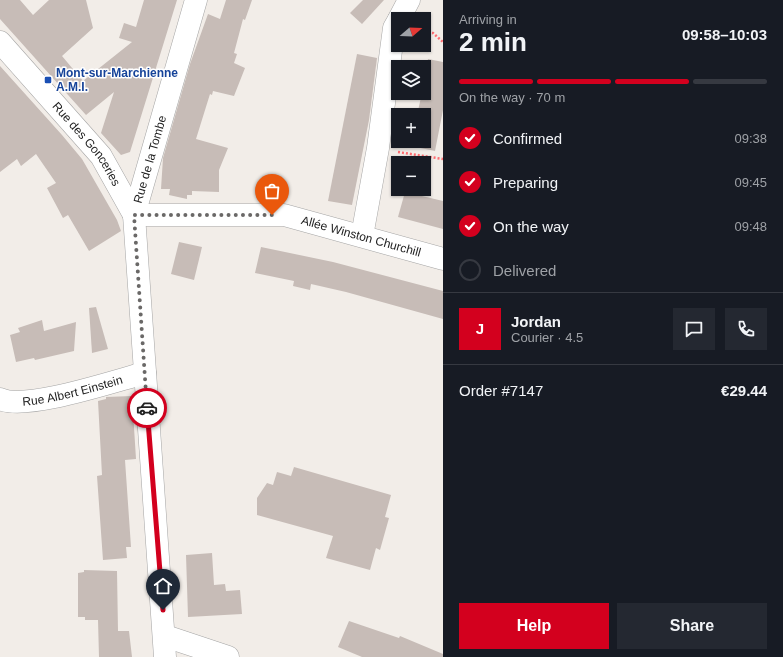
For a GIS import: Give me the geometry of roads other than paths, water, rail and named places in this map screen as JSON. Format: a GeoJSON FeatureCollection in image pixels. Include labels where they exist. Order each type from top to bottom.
{"type":"FeatureCollection","features":[{"type":"Feature","properties":{"kind":"street","name":"Rue de la Tombe"},"geometry":{"type":"LineString","coordinates":[[165,647],[134,215],[196,0]]}},
{"type":"Feature","properties":{"kind":"street"},"geometry":{"type":"LineString","coordinates":[[402,12],[409,0]]}},
{"type":"Feature","properties":{"kind":"street","name":"Rue des Gonceries"},"geometry":{"type":"LineString","coordinates":[[0,42],[101,156],[134,215]]}},
{"type":"Feature","properties":{"kind":"street"},"geometry":{"type":"LineString","coordinates":[[362,236],[378,148],[391,50]]}},
{"type":"Feature","properties":{"kind":"street","name":"Allée Winston Churchill"},"geometry":{"type":"LineString","coordinates":[[134,215],[284,215],[443,259]]}},
{"type":"Feature","properties":{"kind":"street","name":"Rue Albert Einstein"},"geometry":{"type":"LineString","coordinates":[[0,399],[6,402],[48,400],[145,373]]}},
{"type":"Feature","properties":{"kind":"street"},"geometry":{"type":"LineString","coordinates":[[165,647],[228,657]]}},
{"type":"Feature","properties":{"kind":"place","name":"Mont-sur-Marchienne A.M.I."},"geometry":{"type":"Point","coordinates":[48,80]}}]}
